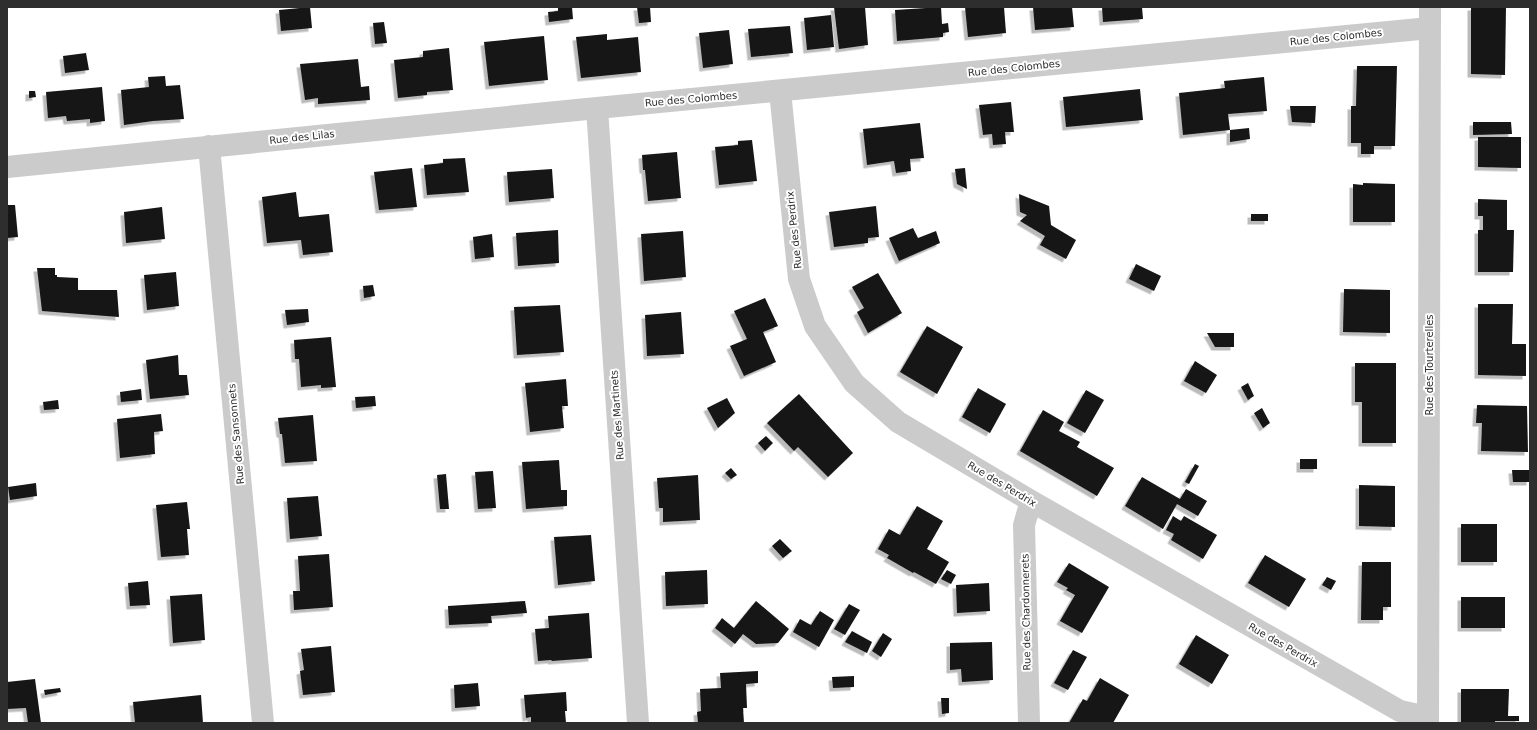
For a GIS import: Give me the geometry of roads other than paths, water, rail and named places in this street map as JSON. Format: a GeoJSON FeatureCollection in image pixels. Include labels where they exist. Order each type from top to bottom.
{"type":"FeatureCollection","features":[{"type":"Feature","properties":{"kind":"street","name":"Rue des Colombes"},"geometry":{"type":"LineString","coordinates":[[597,108],[780,91],[1430,17]]}},
{"type":"Feature","properties":{"kind":"street","name":"Rue des Tourterelles"},"geometry":{"type":"LineString","coordinates":[[1428,720],[1430,17]]}},
{"type":"Feature","properties":{"kind":"street","name":"Rue des Perdrix"},"geometry":{"type":"LineString","coordinates":[[780,91],[799,279],[815,326],[854,383],[898,422],[1031,501],[1400,711],[1428,720]]}},
{"type":"Feature","properties":{"kind":"street","name":"Rue des Lilas"},"geometry":{"type":"LineString","coordinates":[[7,167],[597,108]]}},
{"type":"Feature","properties":{"kind":"street","name":"Rue des Martinets"},"geometry":{"type":"LineString","coordinates":[[597,108],[638,723]]}},
{"type":"Feature","properties":{"kind":"street","name":"Rue des Sansonnets"},"geometry":{"type":"LineString","coordinates":[[209,146],[263,723]]}},
{"type":"Feature","properties":{"kind":"street","name":"Rue des Chardonnerets"},"geometry":{"type":"LineString","coordinates":[[1029,723],[1024,525],[1031,501]]}}]}
